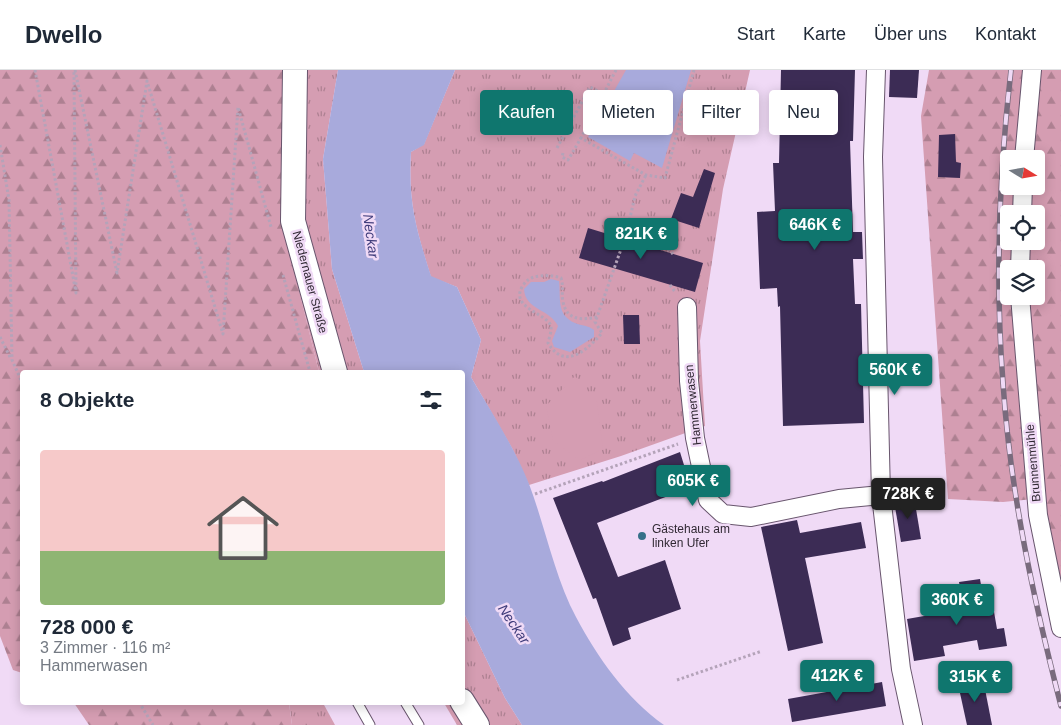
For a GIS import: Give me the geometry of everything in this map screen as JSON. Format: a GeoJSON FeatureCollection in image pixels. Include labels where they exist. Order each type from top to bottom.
{"type":"FeatureCollection","features":[{"type":"Feature","properties":{"kind":"main road","name":"Niedernauer Straße"},"geometry":{"type":"LineString","coordinates":[[295,70],[293,221],[334,370]]}},
{"type":"Feature","properties":{"kind":"main road"},"geometry":{"type":"LineString","coordinates":[[464,705],[477,725]]}},
{"type":"Feature","properties":{"kind":"street"},"geometry":{"type":"LineString","coordinates":[[876,70],[873,156],[881,495],[901,669],[914,725]]}},
{"type":"Feature","properties":{"kind":"street"},"geometry":{"type":"LineString","coordinates":[[1025,150],[1032,70]]}},
{"type":"Feature","properties":{"kind":"street","name":"Brunnenmühle"},"geometry":{"type":"LineString","coordinates":[[1021,305],[1038,515],[1061,628]]}},
{"type":"Feature","properties":{"kind":"street","name":"Hammerwasen"},"geometry":{"type":"LineString","coordinates":[[687,307],[689,381],[695,438],[708,500],[724,514],[750,517],[839,499],[881,495]]}},
{"type":"Feature","properties":{"kind":"lane"},"geometry":{"type":"LineString","coordinates":[[359,705],[370,725]]}},
{"type":"Feature","properties":{"kind":"lane"},"geometry":{"type":"LineString","coordinates":[[407,705],[419,725]]}},
{"type":"Feature","properties":{"kind":"path"},"geometry":{"type":"LineString","coordinates":[[35,70],[76,293],[75,70]]}},
{"type":"Feature","properties":{"kind":"path"},"geometry":{"type":"LineString","coordinates":[[75,70],[117,273],[146,81],[223,334],[238,107],[271,230]]}},
{"type":"Feature","properties":{"kind":"path"},"geometry":{"type":"LineString","coordinates":[[606,90],[616,70]]}},
{"type":"Feature","properties":{"kind":"path"},"geometry":{"type":"LineString","coordinates":[[580,138],[646,176],[665,178],[694,70]]}},
{"type":"Feature","properties":{"kind":"path"},"geometry":{"type":"LineString","coordinates":[[556,148],[583,100]]}},
{"type":"Feature","properties":{"kind":"path"},"geometry":{"type":"LineString","coordinates":[[563,153],[562,157],[568,160],[583,132]]}},
{"type":"Feature","properties":{"kind":"path"},"geometry":{"type":"LineString","coordinates":[[0,145],[9,200],[12,360]]}},
{"type":"Feature","properties":{"kind":"path"},"geometry":{"type":"LineString","coordinates":[[597,317],[580,321],[572,317],[563,302],[564,288],[561,278],[555,276],[536,277],[527,280],[521,289],[520,297],[528,309],[549,322],[551,327],[548,343],[553,351],[563,356],[575,356],[588,350],[602,332],[595,322],[597,317],[626,235],[635,196],[646,176]]}},
{"type":"Feature","properties":{"kind":"path"},"geometry":{"type":"LineString","coordinates":[[626,235],[664,245],[673,254]]}},
{"type":"Feature","properties":{"kind":"path"},"geometry":{"type":"LineString","coordinates":[[282,267],[309,370]]}},
{"type":"Feature","properties":{"kind":"path"},"geometry":{"type":"LineString","coordinates":[[0,337],[20,378]]}},
{"type":"Feature","properties":{"kind":"path"},"geometry":{"type":"LineString","coordinates":[[535,494],[695,438]]}},
{"type":"Feature","properties":{"kind":"path"},"geometry":{"type":"LineString","coordinates":[[677,680],[762,651]]}},
{"type":"Feature","properties":{"kind":"path"},"geometry":{"type":"LineString","coordinates":[[141,705],[153,725]]}},
{"type":"Feature","properties":{"kind":"green space"},"geometry":{"type":"Polygon","coordinates":[[[0,70],[284,70],[282,197],[294,270],[319,370],[20,370],[20,672],[13,670],[0,636],[0,70]]]}},
{"type":"Feature","properties":{"kind":"green space"},"geometry":{"type":"Polygon","coordinates":[[[284,70],[338,70],[323,159],[332,269],[363,370],[319,370],[294,270],[282,197],[284,70]]]}},
{"type":"Feature","properties":{"kind":"green space"},"geometry":{"type":"Polygon","coordinates":[[[455,70],[750,70],[745,90],[683,90],[683,135],[735,135],[723,189],[700,341],[705,426],[621,456],[529,485],[513,450],[471,377],[481,340],[457,287],[431,277],[414,215],[410,170],[411,152],[424,144],[455,70]]]}},
{"type":"Feature","properties":{"kind":"green space"},"geometry":{"type":"Polygon","coordinates":[[[929,70],[1061,70],[1061,580],[1043,498],[1003,502],[948,499],[921,116],[929,70]]]}},
{"type":"Feature","properties":{"kind":"green space"},"geometry":{"type":"Polygon","coordinates":[[[575,376],[597,402],[603,449],[580,460],[553,441],[546,406],[575,376]]]}},
{"type":"Feature","properties":{"kind":"green space"},"geometry":{"type":"Polygon","coordinates":[[[465,615],[505,698],[522,725],[457,725],[445,705],[465,705],[465,615]]]}},
{"type":"Feature","properties":{"kind":"green space"},"geometry":{"type":"Polygon","coordinates":[[[75,705],[289,705],[292,725],[89,725],[75,705]]]}},
{"type":"Feature","properties":{"kind":"green space"},"geometry":{"type":"Polygon","coordinates":[[[289,705],[324,705],[335,725],[292,725],[289,705]]]}},
{"type":"Feature","properties":{"kind":"water","name":"Neckar"},"geometry":{"type":"Polygon","coordinates":[[[338,70],[455,70],[424,145],[411,152],[410,170],[414,215],[431,276],[457,287],[481,340],[471,377],[523,470],[535,500],[562,586],[576,617],[603,662],[625,690],[650,715],[664,725],[522,725],[505,698],[465,615],[465,370],[363,370],[332,269],[323,159],[338,70]]]}},
{"type":"Feature","properties":{"kind":"water"},"geometry":{"type":"Polygon","coordinates":[[[626,70],[691,70],[685,90],[683,90],[683,97],[673,131],[673,90],[615,90],[626,70]]]}},
{"type":"Feature","properties":{"kind":"water"},"geometry":{"type":"Polygon","coordinates":[[[589,135],[672,135],[662,168],[634,153],[630,161],[588,137],[589,135]]]}},
{"type":"Feature","properties":{"kind":"water"},"geometry":{"type":"Polygon","coordinates":[[[551,279],[559,281],[562,311],[569,320],[594,330],[594,337],[570,352],[554,347],[552,341],[558,326],[554,320],[533,305],[525,296],[524,289],[531,282],[544,282],[551,279]]]}},
{"type":"Feature","properties":{"kind":"building"},"geometry":{"type":"Polygon","coordinates":[[[781,70],[855,70],[853,141],[850,141],[853,232],[862,232],[863,259],[853,259],[855,304],[861,304],[864,423],[783,426],[780,306],[778,307],[777,288],[760,289],[757,212],[775,211],[773,163],[779,163],[780,135],[838,135],[838,90],[781,90],[781,70]]]}},
{"type":"Feature","properties":{"kind":"building"},"geometry":{"type":"Polygon","coordinates":[[[890,70],[919,70],[917,98],[889,97],[890,70]]]}},
{"type":"Feature","properties":{"kind":"building"},"geometry":{"type":"Polygon","coordinates":[[[955,134],[956,162],[961,163],[960,178],[938,177],[939,135],[955,134]]]}},
{"type":"Feature","properties":{"kind":"building"},"geometry":{"type":"Polygon","coordinates":[[[704,169],[715,173],[699,228],[671,219],[681,193],[693,197],[704,169]]]}},
{"type":"Feature","properties":{"kind":"building"},"geometry":{"type":"Polygon","coordinates":[[[588,228],[703,263],[695,292],[579,258],[588,228]]]}},
{"type":"Feature","properties":{"kind":"building"},"geometry":{"type":"Polygon","coordinates":[[[623,315],[639,315],[640,344],[624,344],[623,315]]]}},
{"type":"Feature","properties":{"kind":"building"},"geometry":{"type":"Polygon","coordinates":[[[680,452],[688,478],[681,482],[684,490],[597,523],[618,577],[665,560],[681,609],[628,628],[631,639],[613,646],[596,598],[593,599],[553,498],[603,482],[680,452]]]}},
{"type":"Feature","properties":{"kind":"building"},"geometry":{"type":"Polygon","coordinates":[[[914,497],[921,539],[901,542],[894,501],[914,497]]]}},
{"type":"Feature","properties":{"kind":"building"},"geometry":{"type":"Polygon","coordinates":[[[797,520],[800,533],[861,522],[866,548],[805,558],[823,643],[788,651],[761,527],[797,520]]]}},
{"type":"Feature","properties":{"kind":"building"},"geometry":{"type":"Polygon","coordinates":[[[980,579],[985,608],[993,606],[997,629],[1004,628],[1007,646],[979,650],[977,640],[943,646],[945,656],[914,661],[907,619],[964,609],[959,582],[980,579]]]}},
{"type":"Feature","properties":{"kind":"building"},"geometry":{"type":"Polygon","coordinates":[[[983,679],[992,725],[967,725],[958,684],[983,679]]]}},
{"type":"Feature","properties":{"kind":"building"},"geometry":{"type":"Polygon","coordinates":[[[882,682],[886,706],[792,722],[788,699],[882,682]]]}},
{"type":"Feature","properties":{"kind":"railway"},"geometry":{"type":"LineString","coordinates":[[1011,70],[1001,187],[999,266],[999,305],[1006,424],[1024,546],[1061,706]]}},
{"type":"Feature","properties":{"kind":"place","name":"Gästehaus am linken Ufer"},"geometry":{"type":"Point","coordinates":[642,536]}}]}
